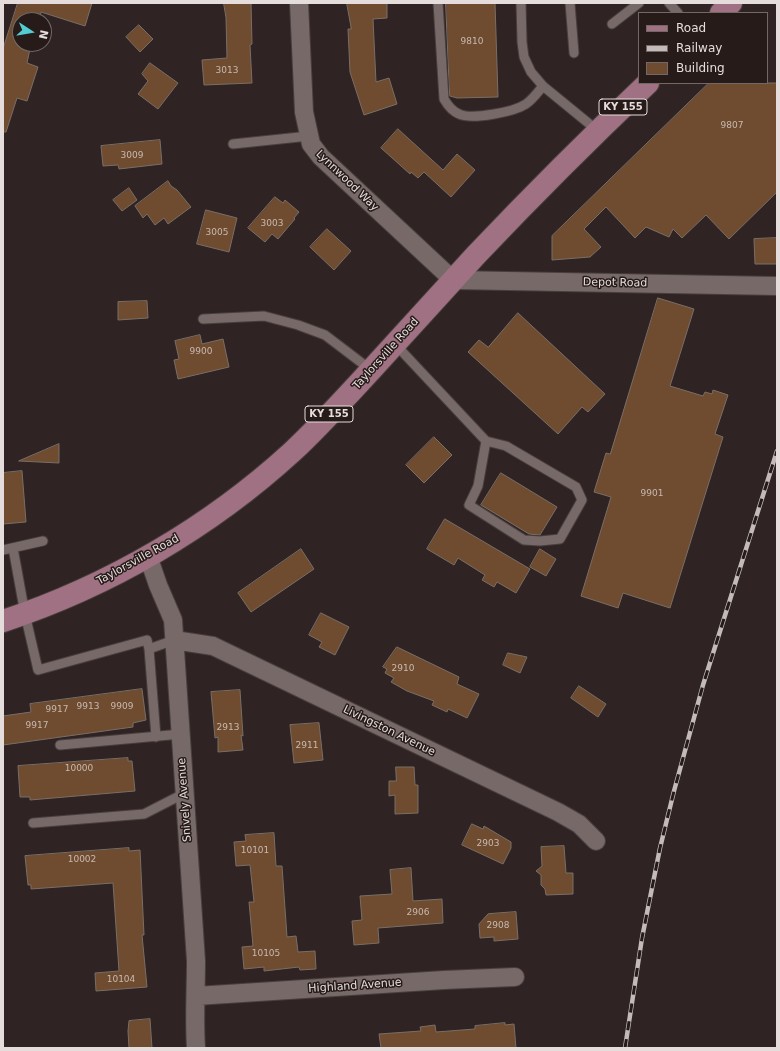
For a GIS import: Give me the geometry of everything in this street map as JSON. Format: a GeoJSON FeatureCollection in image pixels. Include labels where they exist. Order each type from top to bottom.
{"type":"FeatureCollection","features":[{"type":"Feature","properties":{"kind":"main road"},"geometry":{"type":"LineString","coordinates":[[722,12],[731,3]]}},
{"type":"Feature","properties":{"kind":"main road","name":"Taylorsville Road"},"geometry":{"type":"LineString","coordinates":[[3,621],[25,614],[98,583],[148,556],[172,542],[234,500],[286,457],[343,401],[453,280],[598,131],[647,84]]}},
{"type":"Feature","properties":{"kind":"street","name":"Lynnwood Way"},"geometry":{"type":"LineString","coordinates":[[299,3],[304,112],[311,144],[320,157],[453,280]]}},
{"type":"Feature","properties":{"kind":"street","name":"Depot Road"},"geometry":{"type":"LineString","coordinates":[[453,280],[777,286]]}},
{"type":"Feature","properties":{"kind":"street","name":"Snively Avenue"},"geometry":{"type":"LineString","coordinates":[[148,556],[158,585],[173,620],[196,961],[194,1020],[196,1048]]}},
{"type":"Feature","properties":{"kind":"street","name":"Livingston Avenue"},"geometry":{"type":"LineString","coordinates":[[174,640],[213,646],[558,812],[578,824],[596,841]]}},
{"type":"Feature","properties":{"kind":"street","name":"Highland Avenue"},"geometry":{"type":"LineString","coordinates":[[196,996],[444,980],[515,977]]}},
{"type":"Feature","properties":{"kind":"lane"},"geometry":{"type":"LineString","coordinates":[[438,3],[444,99],[451,109],[460,115],[475,117],[512,110],[526,104],[544,86]]}},
{"type":"Feature","properties":{"kind":"lane"},"geometry":{"type":"LineString","coordinates":[[521,3],[522,42],[524,57],[530,72],[544,86],[598,131]]}},
{"type":"Feature","properties":{"kind":"lane"},"geometry":{"type":"LineString","coordinates":[[570,3],[574,53]]}},
{"type":"Feature","properties":{"kind":"lane"},"geometry":{"type":"LineString","coordinates":[[612,24],[640,3]]}},
{"type":"Feature","properties":{"kind":"lane"},"geometry":{"type":"LineString","coordinates":[[669,3],[677,12]]}},
{"type":"Feature","properties":{"kind":"lane"},"geometry":{"type":"LineString","coordinates":[[233,144],[309,136]]}},
{"type":"Feature","properties":{"kind":"lane"},"geometry":{"type":"LineString","coordinates":[[203,319],[264,316],[298,325],[325,335],[371,370]]}},
{"type":"Feature","properties":{"kind":"lane"},"geometry":{"type":"LineString","coordinates":[[395,344],[486,441],[506,446],[576,487],[582,500],[560,539],[540,541],[524,540],[469,505],[478,486],[486,441]]}},
{"type":"Feature","properties":{"kind":"lane"},"geometry":{"type":"LineString","coordinates":[[3,550],[43,541]]}},
{"type":"Feature","properties":{"kind":"lane"},"geometry":{"type":"LineString","coordinates":[[13,548],[25,614],[38,670],[147,640],[156,737]]}},
{"type":"Feature","properties":{"kind":"lane"},"geometry":{"type":"LineString","coordinates":[[149,649],[174,640]]}},
{"type":"Feature","properties":{"kind":"lane"},"geometry":{"type":"LineString","coordinates":[[60,745],[181,734]]}},
{"type":"Feature","properties":{"kind":"lane"},"geometry":{"type":"LineString","coordinates":[[33,823],[144,814],[185,793]]}},
{"type":"Feature","properties":{"kind":"building"},"geometry":{"type":"Polygon","coordinates":[[[18,3],[92,3],[85,26],[52,16],[52,12],[15,12],[18,3]]]}},
{"type":"Feature","properties":{"kind":"building"},"geometry":{"type":"Polygon","coordinates":[[[224,3],[251,3],[252,44],[250,45],[252,83],[204,85],[202,60],[227,58],[224,3]]]}},
{"type":"Feature","properties":{"kind":"building"},"geometry":{"type":"Polygon","coordinates":[[[347,3],[387,3],[387,18],[373,19],[376,82],[389,78],[397,104],[364,115],[350,72],[348,29],[351,29],[347,3]]]}},
{"type":"Feature","properties":{"kind":"building"},"geometry":{"type":"Polygon","coordinates":[[[446,3],[495,3],[498,97],[457,98],[450,96],[446,3]]]}},
{"type":"Feature","properties":{"kind":"building"},"geometry":{"type":"Polygon","coordinates":[[[12,21],[12,52],[29,52],[27,63],[38,67],[27,101],[17,98],[6,132],[3,132],[3,49],[12,21]]]}},
{"type":"Feature","properties":{"kind":"building"},"geometry":{"type":"Polygon","coordinates":[[[139,25],[153,39],[140,52],[126,37],[139,25]]]}},
{"type":"Feature","properties":{"kind":"building"},"geometry":{"type":"Polygon","coordinates":[[[150,63],[178,83],[158,109],[138,94],[148,81],[142,74],[150,63]]]}},
{"type":"Feature","properties":{"kind":"building"},"geometry":{"type":"Polygon","coordinates":[[[777,83],[777,192],[729,239],[706,215],[682,238],[673,229],[669,237],[646,227],[635,238],[606,207],[584,229],[601,247],[590,257],[552,260],[552,236],[708,84],[777,83]]]}},
{"type":"Feature","properties":{"kind":"building"},"geometry":{"type":"Polygon","coordinates":[[[398,129],[443,170],[457,154],[475,170],[451,197],[424,172],[418,178],[411,172],[410,174],[381,148],[398,129]]]}},
{"type":"Feature","properties":{"kind":"building"},"geometry":{"type":"Polygon","coordinates":[[[160,140],[162,164],[119,169],[118,165],[103,166],[101,146],[160,140]]]}},
{"type":"Feature","properties":{"kind":"building"},"geometry":{"type":"Polygon","coordinates":[[[168,181],[191,207],[168,224],[164,218],[155,225],[147,214],[143,218],[135,206],[168,181]]]}},
{"type":"Feature","properties":{"kind":"building"},"geometry":{"type":"Polygon","coordinates":[[[129,188],[137,200],[122,211],[113,200],[129,188]]]}},
{"type":"Feature","properties":{"kind":"building"},"geometry":{"type":"Polygon","coordinates":[[[275,197],[283,203],[285,200],[299,212],[278,239],[272,234],[265,242],[248,228],[275,197]]]}},
{"type":"Feature","properties":{"kind":"building"},"geometry":{"type":"Polygon","coordinates":[[[206,210],[237,218],[229,252],[197,244],[206,210]]]}},
{"type":"Feature","properties":{"kind":"building"},"geometry":{"type":"Polygon","coordinates":[[[327,229],[351,251],[334,270],[310,247],[327,229]]]}},
{"type":"Feature","properties":{"kind":"building"},"geometry":{"type":"Polygon","coordinates":[[[777,238],[777,264],[755,264],[754,239],[777,238]]]}},
{"type":"Feature","properties":{"kind":"building"},"geometry":{"type":"Polygon","coordinates":[[[658,298],[694,309],[670,386],[703,396],[705,392],[712,394],[713,390],[728,395],[715,434],[723,437],[670,608],[623,593],[618,608],[581,596],[611,497],[594,492],[606,453],[610,454],[658,298]]]}},
{"type":"Feature","properties":{"kind":"building"},"geometry":{"type":"Polygon","coordinates":[[[147,301],[148,318],[118,320],[118,302],[147,301]]]}},
{"type":"Feature","properties":{"kind":"building"},"geometry":{"type":"Polygon","coordinates":[[[518,313],[605,394],[588,412],[582,407],[558,434],[468,352],[479,340],[488,347],[518,313]]]}},
{"type":"Feature","properties":{"kind":"building"},"geometry":{"type":"Polygon","coordinates":[[[200,335],[202,344],[223,339],[229,367],[178,379],[174,360],[179,359],[175,341],[200,335]]]}},
{"type":"Feature","properties":{"kind":"building"},"geometry":{"type":"Polygon","coordinates":[[[434,437],[452,455],[424,483],[406,465],[434,437]]]}},
{"type":"Feature","properties":{"kind":"building"},"geometry":{"type":"Polygon","coordinates":[[[59,444],[59,463],[19,461],[59,444]]]}},
{"type":"Feature","properties":{"kind":"building"},"geometry":{"type":"Polygon","coordinates":[[[22,471],[26,522],[3,524],[3,473],[22,471]]]}},
{"type":"Feature","properties":{"kind":"building"},"geometry":{"type":"Polygon","coordinates":[[[501,473],[557,507],[540,535],[529,534],[481,505],[501,473]]]}},
{"type":"Feature","properties":{"kind":"building"},"geometry":{"type":"Polygon","coordinates":[[[445,519],[530,569],[516,593],[497,582],[494,587],[482,580],[485,575],[458,558],[454,565],[427,549],[445,519]]]}},
{"type":"Feature","properties":{"kind":"building"},"geometry":{"type":"Polygon","coordinates":[[[301,549],[314,569],[251,612],[238,593],[301,549]]]}},
{"type":"Feature","properties":{"kind":"building"},"geometry":{"type":"Polygon","coordinates":[[[540,549],[556,559],[546,576],[530,567],[540,549]]]}},
{"type":"Feature","properties":{"kind":"building"},"geometry":{"type":"Polygon","coordinates":[[[321,613],[349,627],[335,655],[319,647],[322,642],[309,635],[321,613]]]}},
{"type":"Feature","properties":{"kind":"building"},"geometry":{"type":"Polygon","coordinates":[[[397,647],[459,677],[457,684],[479,694],[467,718],[448,709],[447,712],[432,705],[434,701],[407,691],[391,682],[394,678],[385,673],[387,669],[383,667],[397,647]]]}},
{"type":"Feature","properties":{"kind":"building"},"geometry":{"type":"Polygon","coordinates":[[[508,653],[527,657],[520,673],[503,665],[508,653]]]}},
{"type":"Feature","properties":{"kind":"building"},"geometry":{"type":"Polygon","coordinates":[[[579,686],[606,704],[598,717],[571,698],[579,686]]]}},
{"type":"Feature","properties":{"kind":"building"},"geometry":{"type":"Polygon","coordinates":[[[142,689],[146,720],[133,723],[133,727],[3,745],[3,716],[31,712],[30,704],[142,689]]]}},
{"type":"Feature","properties":{"kind":"building"},"geometry":{"type":"Polygon","coordinates":[[[240,690],[243,736],[241,735],[243,750],[218,752],[218,737],[215,738],[211,692],[240,690]]]}},
{"type":"Feature","properties":{"kind":"building"},"geometry":{"type":"Polygon","coordinates":[[[319,723],[323,760],[294,763],[290,725],[319,723]]]}},
{"type":"Feature","properties":{"kind":"building"},"geometry":{"type":"Polygon","coordinates":[[[128,758],[128,761],[132,761],[135,791],[30,800],[30,797],[20,797],[18,766],[128,758]]]}},
{"type":"Feature","properties":{"kind":"building"},"geometry":{"type":"Polygon","coordinates":[[[396,767],[414,767],[415,785],[418,785],[418,813],[395,814],[395,795],[389,796],[389,781],[396,781],[396,767]]]}},
{"type":"Feature","properties":{"kind":"building"},"geometry":{"type":"Polygon","coordinates":[[[472,824],[483,829],[484,826],[511,842],[511,848],[503,864],[462,845],[472,824]]]}},
{"type":"Feature","properties":{"kind":"building"},"geometry":{"type":"Polygon","coordinates":[[[274,833],[276,866],[282,866],[287,937],[296,936],[298,952],[315,951],[316,969],[300,970],[299,967],[264,971],[264,967],[244,969],[242,947],[253,946],[249,902],[254,902],[250,865],[236,866],[234,842],[246,841],[245,835],[274,833]]]}},
{"type":"Feature","properties":{"kind":"building"},"geometry":{"type":"Polygon","coordinates":[[[564,846],[566,873],[573,873],[573,894],[546,895],[545,889],[541,885],[541,875],[536,871],[542,866],[541,847],[564,846]]]}},
{"type":"Feature","properties":{"kind":"building"},"geometry":{"type":"Polygon","coordinates":[[[129,848],[129,851],[140,850],[144,935],[142,935],[147,987],[96,991],[95,973],[119,971],[113,883],[31,889],[31,885],[28,885],[25,856],[129,848]]]}},
{"type":"Feature","properties":{"kind":"building"},"geometry":{"type":"Polygon","coordinates":[[[411,868],[413,901],[442,899],[443,923],[378,928],[379,943],[354,945],[352,921],[362,920],[360,896],[392,894],[390,870],[411,868]]]}},
{"type":"Feature","properties":{"kind":"building"},"geometry":{"type":"Polygon","coordinates":[[[516,912],[518,939],[494,941],[494,937],[480,938],[479,924],[488,914],[516,912]]]}},
{"type":"Feature","properties":{"kind":"building"},"geometry":{"type":"Polygon","coordinates":[[[150,1019],[152,1048],[129,1048],[129,1021],[150,1019]]]}},
{"type":"Feature","properties":{"kind":"building"},"geometry":{"type":"Polygon","coordinates":[[[505,1023],[505,1025],[514,1024],[516,1048],[381,1048],[379,1034],[421,1031],[420,1027],[435,1025],[436,1032],[475,1029],[475,1026],[505,1023]]]}},
{"type":"Feature","properties":{"kind":"railway"},"geometry":{"type":"LineString","coordinates":[[625,1048],[642,938],[660,848],[674,791],[703,685],[777,451]]}}]}
